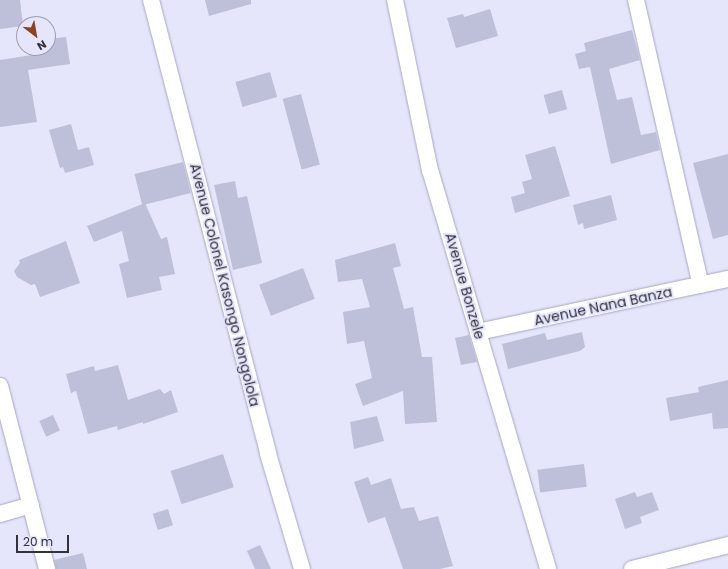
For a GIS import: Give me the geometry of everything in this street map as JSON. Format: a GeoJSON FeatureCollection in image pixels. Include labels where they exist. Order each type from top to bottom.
{"type":"FeatureCollection","features":[{"type":"Feature","properties":{"kind":"street","name":"Avenue Colonel Kasongo Nongolola"},"geometry":{"type":"LineString","coordinates":[[151,0],[268,454],[302,569]]}},
{"type":"Feature","properties":{"kind":"street","name":"Avenue Bonzele"},"geometry":{"type":"LineString","coordinates":[[395,0],[430,170],[548,569]]}},
{"type":"Feature","properties":{"kind":"street"},"geometry":{"type":"LineString","coordinates":[[636,0],[701,285]]}},
{"type":"Feature","properties":{"kind":"street","name":"Avenue Nana Banza"},"geometry":{"type":"LineString","coordinates":[[478,332],[728,279]]}},
{"type":"Feature","properties":{"kind":"street"},"geometry":{"type":"LineString","coordinates":[[0,386],[47,569]]}},
{"type":"Feature","properties":{"kind":"street"},"geometry":{"type":"LineString","coordinates":[[0,514],[31,505]]}},
{"type":"Feature","properties":{"kind":"street"},"geometry":{"type":"LineString","coordinates":[[632,569],[728,546]]}},
{"type":"Feature","properties":{"kind":"building"},"geometry":{"type":"Polygon","coordinates":[[[0,0],[20,0],[22,16],[16,16],[16,27],[0,29],[0,0]]]}},
{"type":"Feature","properties":{"kind":"building"},"geometry":{"type":"Polygon","coordinates":[[[205,0],[251,0],[251,4],[209,16],[205,0]]]}},
{"type":"Feature","properties":{"kind":"building"},"geometry":{"type":"Polygon","coordinates":[[[490,9],[498,36],[456,48],[447,18],[463,14],[464,17],[490,9]]]}},
{"type":"Feature","properties":{"kind":"building"},"geometry":{"type":"Polygon","coordinates":[[[632,30],[640,60],[609,69],[617,100],[632,97],[641,135],[656,132],[660,150],[611,164],[590,67],[579,69],[575,54],[586,51],[584,43],[632,30]]]}},
{"type":"Feature","properties":{"kind":"building"},"geometry":{"type":"Polygon","coordinates":[[[66,37],[70,64],[28,70],[37,122],[0,127],[0,60],[25,56],[56,56],[56,38],[66,37]]]}},
{"type":"Feature","properties":{"kind":"building"},"geometry":{"type":"Polygon","coordinates":[[[270,72],[277,97],[243,107],[235,82],[270,72]]]}},
{"type":"Feature","properties":{"kind":"building"},"geometry":{"type":"Polygon","coordinates":[[[562,90],[567,109],[549,114],[544,95],[562,90]]]}},
{"type":"Feature","properties":{"kind":"building"},"geometry":{"type":"Polygon","coordinates":[[[301,94],[320,165],[302,169],[283,99],[301,94]]]}},
{"type":"Feature","properties":{"kind":"building"},"geometry":{"type":"Polygon","coordinates":[[[71,124],[78,150],[89,147],[94,165],[65,173],[63,167],[60,168],[49,130],[71,124]]]}},
{"type":"Feature","properties":{"kind":"building"},"geometry":{"type":"Polygon","coordinates":[[[555,146],[570,196],[515,213],[511,197],[525,193],[522,182],[532,179],[525,155],[555,146]]]}},
{"type":"Feature","properties":{"kind":"building"},"geometry":{"type":"Polygon","coordinates":[[[728,154],[728,235],[713,239],[693,163],[728,154]]]}},
{"type":"Feature","properties":{"kind":"building"},"geometry":{"type":"Polygon","coordinates":[[[183,162],[191,193],[142,205],[134,174],[183,162]]]}},
{"type":"Feature","properties":{"kind":"building"},"geometry":{"type":"Polygon","coordinates":[[[235,181],[238,198],[247,196],[262,263],[233,270],[214,185],[235,181]]]}},
{"type":"Feature","properties":{"kind":"building"},"geometry":{"type":"Polygon","coordinates":[[[611,195],[617,220],[584,229],[583,223],[578,225],[573,205],[611,195]]]}},
{"type":"Feature","properties":{"kind":"building"},"geometry":{"type":"Polygon","coordinates":[[[145,203],[161,239],[167,237],[175,274],[159,277],[162,290],[127,298],[119,264],[129,261],[122,231],[94,242],[87,226],[145,203]]]}},
{"type":"Feature","properties":{"kind":"building"},"geometry":{"type":"Polygon","coordinates":[[[66,241],[80,283],[40,297],[35,284],[31,285],[17,277],[14,271],[20,263],[19,260],[66,241]]]}},
{"type":"Feature","properties":{"kind":"building"},"geometry":{"type":"Polygon","coordinates":[[[395,243],[401,266],[393,268],[404,309],[413,307],[422,357],[432,357],[437,422],[405,424],[403,391],[363,406],[355,384],[372,378],[364,341],[347,344],[343,312],[370,307],[362,279],[338,282],[335,260],[395,243]]]}},
{"type":"Feature","properties":{"kind":"building"},"geometry":{"type":"Polygon","coordinates":[[[303,268],[315,299],[271,316],[259,285],[303,268]]]}},
{"type":"Feature","properties":{"kind":"building"},"geometry":{"type":"Polygon","coordinates":[[[582,332],[585,347],[580,351],[508,369],[502,344],[545,333],[547,340],[582,332]]]}},
{"type":"Feature","properties":{"kind":"building"},"geometry":{"type":"Polygon","coordinates":[[[469,335],[477,362],[461,365],[455,338],[469,335]]]}},
{"type":"Feature","properties":{"kind":"building"},"geometry":{"type":"Polygon","coordinates":[[[118,365],[128,400],[160,389],[164,394],[171,390],[178,412],[143,424],[143,422],[118,430],[117,426],[88,434],[76,391],[71,393],[66,374],[94,366],[95,371],[118,365]]]}},
{"type":"Feature","properties":{"kind":"building"},"geometry":{"type":"Polygon","coordinates":[[[728,380],[728,428],[713,429],[712,413],[670,421],[666,398],[699,392],[698,387],[728,380]]]}},
{"type":"Feature","properties":{"kind":"building"},"geometry":{"type":"Polygon","coordinates":[[[53,415],[60,431],[46,437],[39,421],[53,415]]]}},
{"type":"Feature","properties":{"kind":"building"},"geometry":{"type":"Polygon","coordinates":[[[377,416],[384,441],[354,449],[350,422],[377,416]]]}},
{"type":"Feature","properties":{"kind":"building"},"geometry":{"type":"Polygon","coordinates":[[[223,454],[234,487],[182,504],[171,471],[223,454]]]}},
{"type":"Feature","properties":{"kind":"building"},"geometry":{"type":"Polygon","coordinates":[[[584,464],[587,487],[540,493],[537,470],[584,464]]]}},
{"type":"Feature","properties":{"kind":"building"},"geometry":{"type":"Polygon","coordinates":[[[368,477],[371,485],[391,478],[401,509],[414,507],[419,521],[438,516],[453,566],[440,569],[403,569],[385,517],[368,523],[354,482],[368,477]]]}},
{"type":"Feature","properties":{"kind":"building"},"geometry":{"type":"Polygon","coordinates":[[[635,492],[637,497],[652,492],[659,510],[640,517],[642,523],[625,529],[615,499],[635,492]]]}},
{"type":"Feature","properties":{"kind":"building"},"geometry":{"type":"Polygon","coordinates":[[[168,509],[173,525],[158,530],[153,514],[168,509]]]}},
{"type":"Feature","properties":{"kind":"building"},"geometry":{"type":"Polygon","coordinates":[[[260,545],[271,569],[255,569],[247,551],[260,545]]]}},
{"type":"Feature","properties":{"kind":"building"},"geometry":{"type":"Polygon","coordinates":[[[83,553],[87,569],[56,569],[54,560],[83,553]]]}}]}
